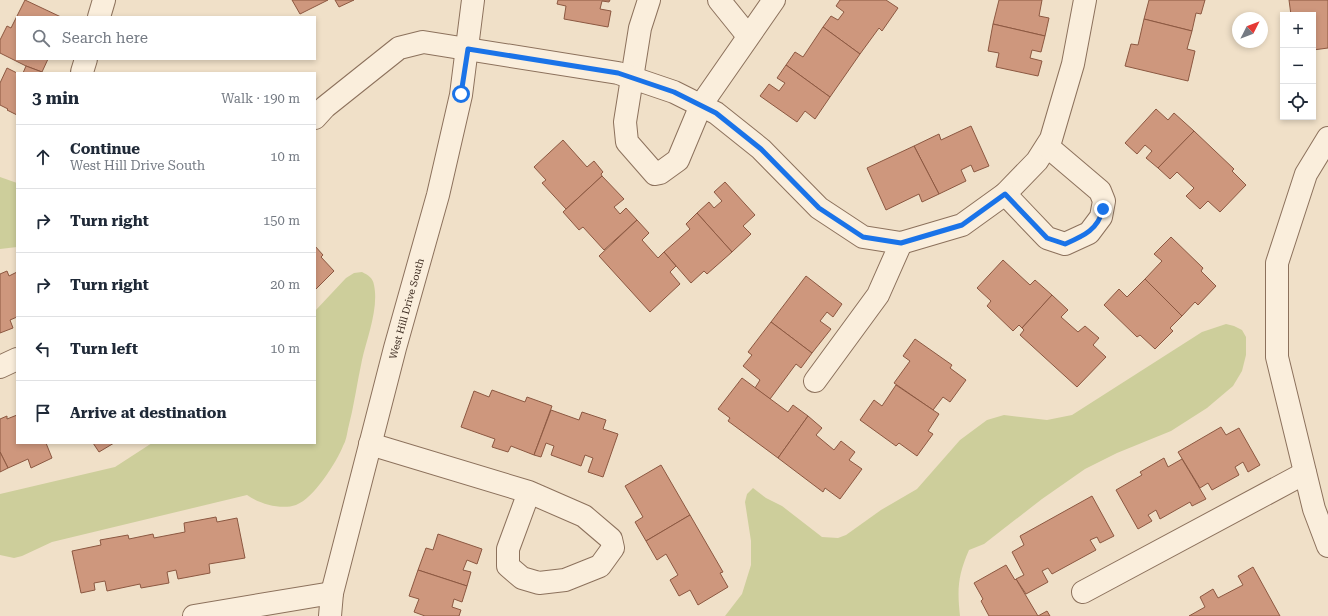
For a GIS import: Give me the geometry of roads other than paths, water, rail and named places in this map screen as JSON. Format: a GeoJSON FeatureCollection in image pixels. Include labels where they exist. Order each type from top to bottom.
{"type":"FeatureCollection","features":[{"type":"Feature","properties":{"kind":"street"},"geometry":{"type":"LineString","coordinates":[[99,16],[104,0]]}},
{"type":"Feature","properties":{"kind":"street","name":"West Hill Drive South"},"geometry":{"type":"LineString","coordinates":[[330,616],[332,593],[370,444],[438,195],[461,94],[468,49],[473,0]]}},
{"type":"Feature","properties":{"kind":"street"},"geometry":{"type":"LineString","coordinates":[[649,0],[640,28],[625,122],[628,142],[654,174],[660,173],[678,160],[701,105],[774,0]]}},
{"type":"Feature","properties":{"kind":"street"},"geometry":{"type":"LineString","coordinates":[[719,0],[748,36]]}},
{"type":"Feature","properties":{"kind":"street"},"geometry":{"type":"LineString","coordinates":[[316,117],[325,107],[399,48],[423,42],[618,73],[674,92],[716,113],[761,149],[819,208],[863,237],[901,243],[962,225],[1005,194],[1037,161],[1052,139],[1073,64],[1085,0]]}},
{"type":"Feature","properties":{"kind":"street"},"geometry":{"type":"LineString","coordinates":[[1328,138],[1306,174],[1277,262],[1277,357],[1314,509],[1328,546]]}},
{"type":"Feature","properties":{"kind":"street"},"geometry":{"type":"LineString","coordinates":[[1005,194],[1047,238],[1065,244],[1089,233],[1101,217],[1104,202],[1100,191],[1047,146]]}},
{"type":"Feature","properties":{"kind":"street"},"geometry":{"type":"LineString","coordinates":[[815,381],[878,295],[901,243]]}},
{"type":"Feature","properties":{"kind":"street"},"geometry":{"type":"LineString","coordinates":[[0,367],[16,359]]}},
{"type":"Feature","properties":{"kind":"street"},"geometry":{"type":"LineString","coordinates":[[370,444],[529,492],[584,516],[611,539],[613,548],[600,566],[565,580],[539,583],[522,578],[508,566],[508,549],[529,492]]}},
{"type":"Feature","properties":{"kind":"street"},"geometry":{"type":"LineString","coordinates":[[1083,592],[1305,473]]}},
{"type":"Feature","properties":{"kind":"street"},"geometry":{"type":"LineString","coordinates":[[194,616],[332,593]]}}]}
